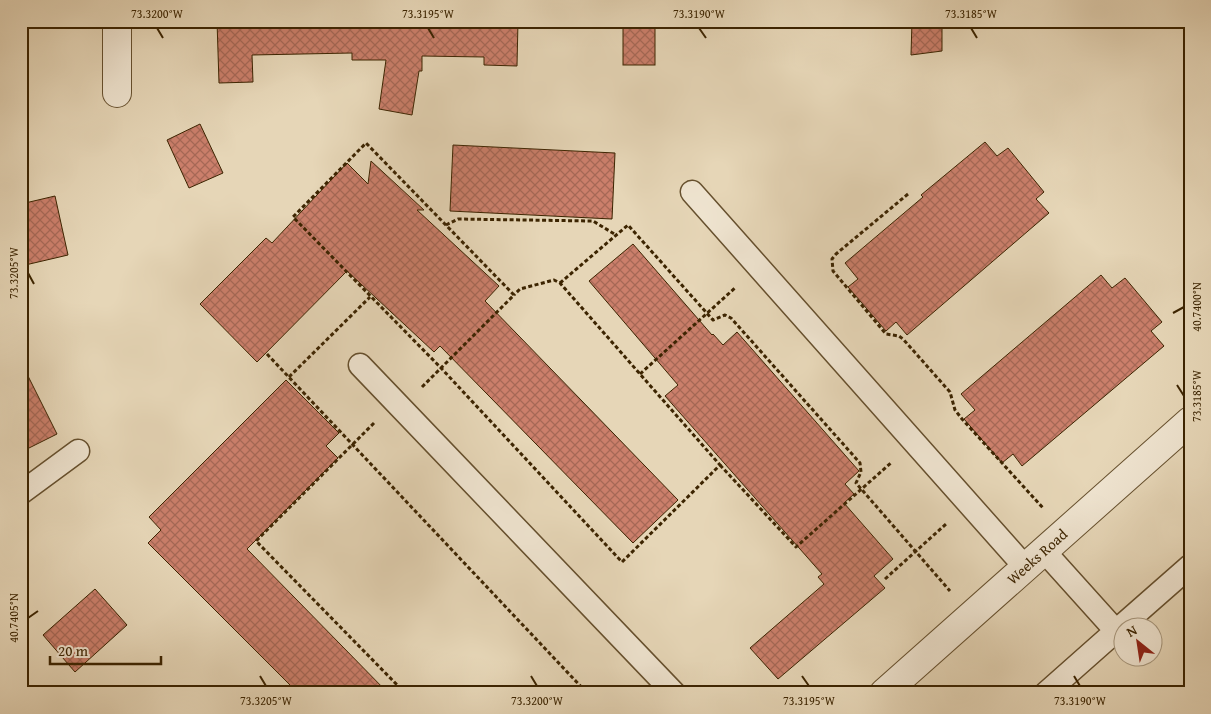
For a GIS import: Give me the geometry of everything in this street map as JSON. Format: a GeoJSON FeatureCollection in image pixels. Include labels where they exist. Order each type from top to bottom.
{"type":"FeatureCollection","features":[{"type":"Feature","properties":{"kind":"street"},"geometry":{"type":"LineString","coordinates":[[117,21],[117,93]]}},
{"type":"Feature","properties":{"kind":"street","name":"Weeks Road"},"geometry":{"type":"LineString","coordinates":[[884,693],[1190,420]]}},
{"type":"Feature","properties":{"kind":"lane"},"geometry":{"type":"LineString","coordinates":[[692,192],[970,504],[1114,628]]}},
{"type":"Feature","properties":{"kind":"lane"},"geometry":{"type":"LineString","coordinates":[[360,365],[674,693]]}},
{"type":"Feature","properties":{"kind":"lane"},"geometry":{"type":"LineString","coordinates":[[21,493],[78,451]]}},
{"type":"Feature","properties":{"kind":"lane"},"geometry":{"type":"LineString","coordinates":[[1132,616],[1190,566]]}},
{"type":"Feature","properties":{"kind":"lane"},"geometry":{"type":"LineString","coordinates":[[1046,693],[1114,632]]}},
{"type":"Feature","properties":{"kind":"path"},"geometry":{"type":"LineString","coordinates":[[514,295],[366,143],[293,217],[440,368],[622,562],[720,465]]}},
{"type":"Feature","properties":{"kind":"path"},"geometry":{"type":"LineString","coordinates":[[908,194],[836,254],[832,259],[833,271],[886,334],[899,336],[904,340],[950,392],[955,410],[998,461],[1047,512]]}},
{"type":"Feature","properties":{"kind":"path"},"geometry":{"type":"LineString","coordinates":[[446,225],[458,218],[593,221],[616,235]]}},
{"type":"Feature","properties":{"kind":"path"},"geometry":{"type":"LineString","coordinates":[[560,283],[628,225],[712,320],[725,315],[731,318],[860,463],[861,472],[856,483],[954,595]]}},
{"type":"Feature","properties":{"kind":"path"},"geometry":{"type":"LineString","coordinates":[[640,374],[758,266]]}},
{"type":"Feature","properties":{"kind":"path"},"geometry":{"type":"LineString","coordinates":[[405,693],[256,541],[377,420],[401,408],[520,289],[554,280],[560,283],[720,465],[796,547],[915,442]]}},
{"type":"Feature","properties":{"kind":"path"},"geometry":{"type":"LineString","coordinates":[[289,377],[370,297]]}},
{"type":"Feature","properties":{"kind":"path"},"geometry":{"type":"LineString","coordinates":[[267,354],[587,693]]}},
{"type":"Feature","properties":{"kind":"path"},"geometry":{"type":"LineString","coordinates":[[885,579],[970,504]]}},
{"type":"Feature","properties":{"kind":"building"},"geometry":{"type":"Polygon","coordinates":[[[217,21],[518,21],[517,66],[484,65],[484,57],[422,56],[422,71],[419,71],[412,115],[379,109],[386,60],[352,60],[352,53],[252,55],[253,82],[219,83],[217,21]]]}},
{"type":"Feature","properties":{"kind":"building"},"geometry":{"type":"Polygon","coordinates":[[[623,21],[655,21],[655,65],[623,65],[623,21]]]}},
{"type":"Feature","properties":{"kind":"building"},"geometry":{"type":"Polygon","coordinates":[[[912,21],[942,21],[942,51],[911,55],[912,21]]]}},
{"type":"Feature","properties":{"kind":"building"},"geometry":{"type":"Polygon","coordinates":[[[200,124],[223,173],[189,188],[167,140],[200,124]]]}},
{"type":"Feature","properties":{"kind":"building"},"geometry":{"type":"Polygon","coordinates":[[[985,142],[997,156],[1008,148],[1044,192],[1036,199],[1049,213],[907,335],[896,322],[886,331],[848,287],[858,279],[845,263],[923,197],[921,195],[985,142]]]}},
{"type":"Feature","properties":{"kind":"building"},"geometry":{"type":"Polygon","coordinates":[[[453,145],[615,153],[612,219],[450,211],[453,145]]]}},
{"type":"Feature","properties":{"kind":"building"},"geometry":{"type":"Polygon","coordinates":[[[371,161],[424,210],[417,210],[499,286],[485,301],[678,500],[633,543],[440,346],[434,352],[347,271],[257,362],[200,304],[266,238],[272,243],[347,163],[368,184],[371,161]]]}},
{"type":"Feature","properties":{"kind":"building"},"geometry":{"type":"Polygon","coordinates":[[[55,196],[68,255],[21,266],[21,204],[55,196]]]}},
{"type":"Feature","properties":{"kind":"building"},"geometry":{"type":"Polygon","coordinates":[[[633,244],[712,335],[723,345],[737,332],[859,471],[845,484],[854,494],[844,503],[893,559],[874,576],[885,588],[778,679],[750,648],[824,584],[818,577],[822,574],[665,396],[678,385],[589,281],[633,244]]]}},
{"type":"Feature","properties":{"kind":"building"},"geometry":{"type":"Polygon","coordinates":[[[1101,275],[1112,288],[1125,278],[1162,322],[1151,331],[1164,346],[1022,466],[1013,454],[1002,463],[964,419],[975,410],[961,394],[1101,275]]]}},
{"type":"Feature","properties":{"kind":"building"},"geometry":{"type":"Polygon","coordinates":[[[21,362],[57,434],[21,452],[21,362]]]}},
{"type":"Feature","properties":{"kind":"building"},"geometry":{"type":"Polygon","coordinates":[[[286,380],[339,433],[326,446],[338,458],[247,549],[388,693],[298,693],[148,543],[161,530],[149,517],[286,380]]]}},
{"type":"Feature","properties":{"kind":"building"},"geometry":{"type":"Polygon","coordinates":[[[95,589],[127,625],[75,672],[43,635],[95,589]]]}}]}
